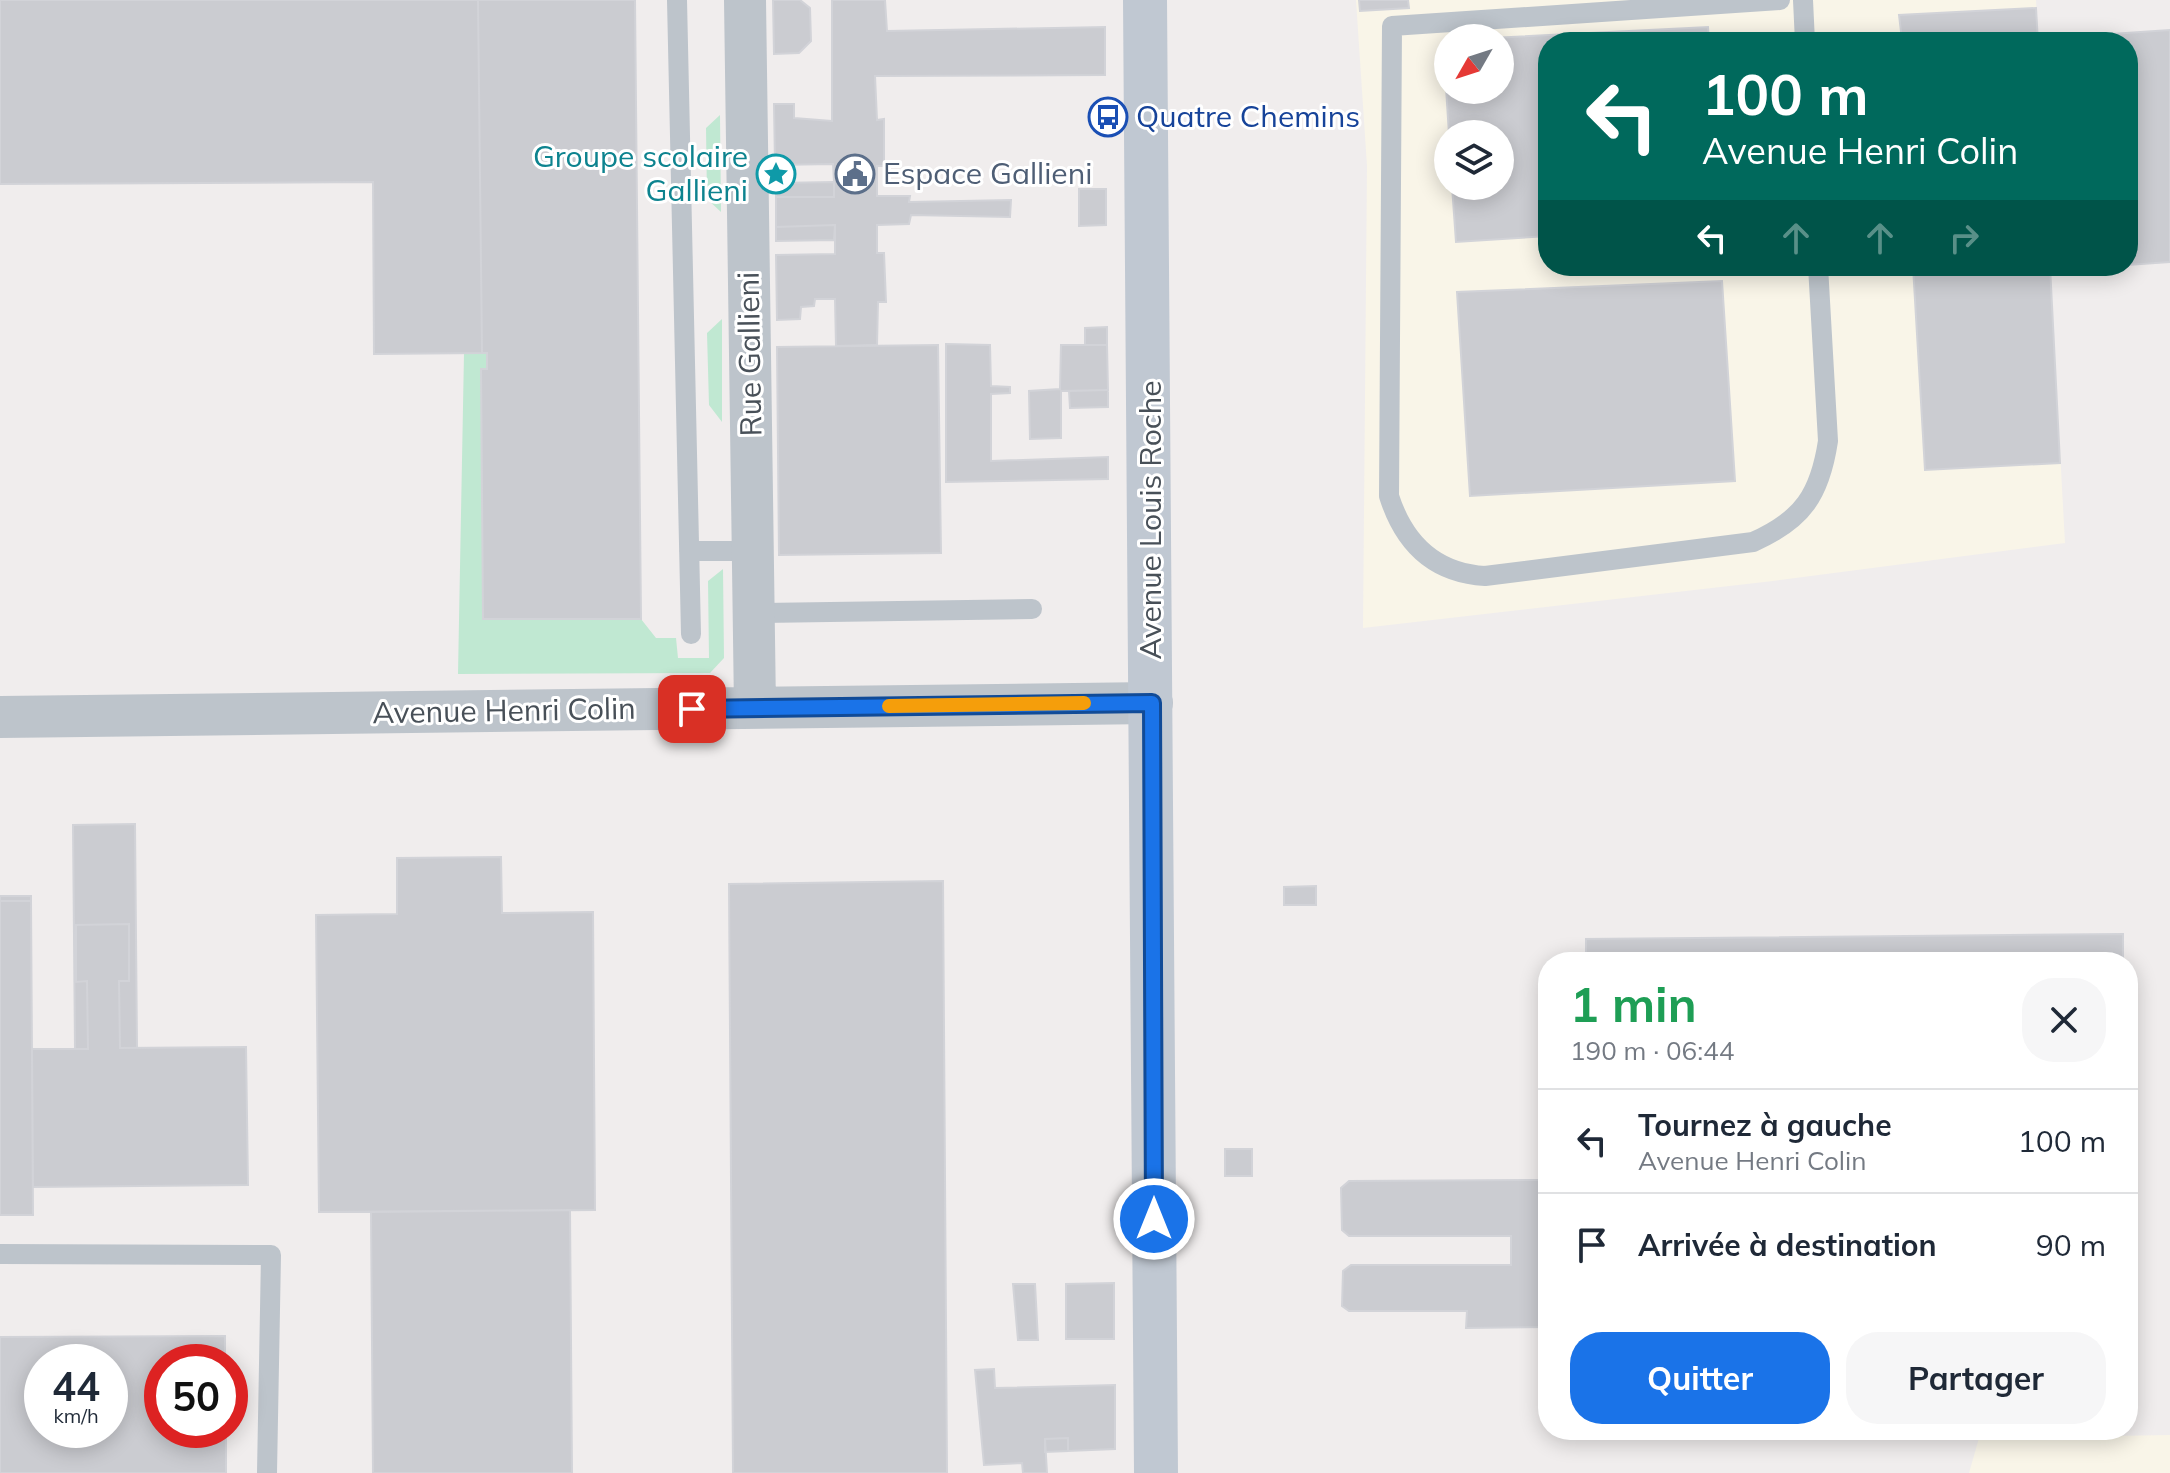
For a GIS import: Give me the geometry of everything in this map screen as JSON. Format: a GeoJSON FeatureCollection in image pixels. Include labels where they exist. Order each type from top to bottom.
{"type":"FeatureCollection","features":[{"type":"Feature","properties":{"kind":"main road","name":"Avenue Louis Roche"},"geometry":{"type":"LineString","coordinates":[[1145,0],[1156,1473]]}},
{"type":"Feature","properties":{"kind":"street","name":"Rue Gallieni"},"geometry":{"type":"LineString","coordinates":[[745,0],[755,708]]}},
{"type":"Feature","properties":{"kind":"street","name":"Avenue Henri Colin"},"geometry":{"type":"LineString","coordinates":[[0,717],[1152,703]]}},
{"type":"Feature","properties":{"kind":"lane"},"geometry":{"type":"LineString","coordinates":[[677,0],[691,634]]}},
{"type":"Feature","properties":{"kind":"lane"},"geometry":{"type":"LineString","coordinates":[[1780,0],[1392,26],[1389,496],[1398,524],[1414,546],[1438,565],[1464,575],[1485,576],[1753,542],[1775,532],[1795,518],[1815,492],[1824,468],[1828,441],[1819,276]]}},
{"type":"Feature","properties":{"kind":"lane"},"geometry":{"type":"LineString","coordinates":[[1803,0],[1805,32]]}},
{"type":"Feature","properties":{"kind":"lane"},"geometry":{"type":"LineString","coordinates":[[689,551],[753,551]]}},
{"type":"Feature","properties":{"kind":"lane"},"geometry":{"type":"LineString","coordinates":[[754,613],[1032,609]]}},
{"type":"Feature","properties":{"kind":"lane"},"geometry":{"type":"LineString","coordinates":[[0,1254],[271,1255],[267,1473]]}},
{"type":"Feature","properties":{"kind":"shaded area"},"geometry":{"type":"Polygon","coordinates":[[[1356,0],[2036,0],[2038,32],[1538,32],[1538,276],[2051,276],[2065,543],[1773,581],[1363,628],[1367,166],[1356,0]]]}},
{"type":"Feature","properties":{"kind":"shaded area"},"geometry":{"type":"Polygon","coordinates":[[[2170,1435],[2170,1473],[1969,1473],[1978,1440],[2138,1440],[2138,1436],[2170,1435]]]}},
{"type":"Feature","properties":{"kind":"green space"},"geometry":{"type":"Polygon","coordinates":[[[720,115],[721,212],[707,199],[706,128],[720,115]]]}},
{"type":"Feature","properties":{"kind":"green space"},"geometry":{"type":"Polygon","coordinates":[[[722,319],[722,422],[709,405],[707,333],[722,319]]]}},
{"type":"Feature","properties":{"kind":"green space"},"geometry":{"type":"Polygon","coordinates":[[[464,353],[487,353],[487,369],[481,369],[483,619],[641,619],[656,638],[676,638],[678,658],[709,658],[708,581],[723,569],[724,658],[710,673],[458,674],[464,353]]]}},
{"type":"Feature","properties":{"kind":"building"},"geometry":{"type":"Polygon","coordinates":[[[0,0],[478,0],[482,353],[374,354],[373,182],[0,184],[0,0]]]}},
{"type":"Feature","properties":{"kind":"building"},"geometry":{"type":"Polygon","coordinates":[[[478,0],[635,0],[641,619],[483,619],[481,369],[487,369],[487,353],[482,353],[478,0]]]}},
{"type":"Feature","properties":{"kind":"building"},"geometry":{"type":"Polygon","coordinates":[[[773,0],[800,0],[810,8],[811,41],[799,53],[774,54],[773,0]]]}},
{"type":"Feature","properties":{"kind":"building","name":"Espace Gallieni"},"geometry":{"type":"Polygon","coordinates":[[[832,0],[885,0],[887,31],[1105,27],[1105,75],[875,76],[877,120],[884,119],[884,166],[877,166],[877,196],[910,196],[909,202],[1011,200],[1010,217],[911,215],[909,224],[877,225],[877,253],[884,253],[886,302],[878,302],[877,345],[836,346],[835,299],[815,299],[814,306],[801,307],[800,319],[777,320],[776,255],[835,254],[835,225],[776,227],[776,197],[834,197],[834,182],[833,164],[775,165],[774,104],[794,104],[794,118],[832,121],[832,0]]]}},
{"type":"Feature","properties":{"kind":"building"},"geometry":{"type":"Polygon","coordinates":[[[1359,0],[1408,0],[1409,8],[1360,11],[1359,0]]]}},
{"type":"Feature","properties":{"kind":"building"},"geometry":{"type":"Polygon","coordinates":[[[2036,8],[2037,32],[1901,32],[1899,15],[2036,8]]]}},
{"type":"Feature","properties":{"kind":"building"},"geometry":{"type":"Polygon","coordinates":[[[1708,27],[1708,32],[1609,32],[1708,27]]]}},
{"type":"Feature","properties":{"kind":"building"},"geometry":{"type":"Polygon","coordinates":[[[2170,30],[2170,262],[2138,264],[2138,32],[2170,30]]]}},
{"type":"Feature","properties":{"kind":"building"},"geometry":{"type":"Polygon","coordinates":[[[1538,36],[1538,237],[1456,242],[1453,200],[1514,200],[1514,120],[1448,120],[1447,104],[1514,104],[1514,37],[1538,36]]]}},
{"type":"Feature","properties":{"kind":"building"},"geometry":{"type":"Polygon","coordinates":[[[834,182],[834,197],[776,197],[776,183],[834,182]]]}},
{"type":"Feature","properties":{"kind":"building"},"geometry":{"type":"Polygon","coordinates":[[[1079,189],[1106,189],[1106,225],[1079,226],[1079,189]]]}},
{"type":"Feature","properties":{"kind":"building"},"geometry":{"type":"Polygon","coordinates":[[[835,225],[834,240],[776,241],[776,227],[835,225]]]}},
{"type":"Feature","properties":{"kind":"building"},"geometry":{"type":"Polygon","coordinates":[[[1914,276],[2051,276],[2060,463],[1925,470],[1914,276]]]}},
{"type":"Feature","properties":{"kind":"building"},"geometry":{"type":"Polygon","coordinates":[[[1722,281],[1735,481],[1470,496],[1457,292],[1722,281]]]}},
{"type":"Feature","properties":{"kind":"building"},"geometry":{"type":"Polygon","coordinates":[[[1107,327],[1107,345],[1085,345],[1085,328],[1107,327]]]}},
{"type":"Feature","properties":{"kind":"building"},"geometry":{"type":"Polygon","coordinates":[[[946,344],[990,345],[991,386],[1010,387],[1010,393],[991,394],[991,461],[1108,457],[1108,479],[946,482],[946,344]]]}},
{"type":"Feature","properties":{"kind":"building"},"geometry":{"type":"Polygon","coordinates":[[[938,345],[941,553],[779,555],[777,347],[938,345]]]}},
{"type":"Feature","properties":{"kind":"building"},"geometry":{"type":"Polygon","coordinates":[[[1061,345],[1107,345],[1108,390],[1061,391],[1061,438],[1030,439],[1029,391],[1060,389],[1061,345]]]}},
{"type":"Feature","properties":{"kind":"building"},"geometry":{"type":"Polygon","coordinates":[[[1108,390],[1108,407],[1070,408],[1069,391],[1108,390]]]}},
{"type":"Feature","properties":{"kind":"building"},"geometry":{"type":"Polygon","coordinates":[[[135,824],[137,1048],[120,1048],[119,981],[129,981],[129,924],[76,925],[76,982],[87,981],[88,1049],[75,1049],[73,825],[135,824]]]}},
{"type":"Feature","properties":{"kind":"building"},"geometry":{"type":"Polygon","coordinates":[[[501,857],[502,913],[593,912],[595,1210],[319,1212],[316,915],[397,914],[397,858],[501,857]]]}},
{"type":"Feature","properties":{"kind":"building"},"geometry":{"type":"Polygon","coordinates":[[[943,881],[947,1473],[733,1473],[729,884],[943,881]]]}},
{"type":"Feature","properties":{"kind":"building"},"geometry":{"type":"Polygon","coordinates":[[[1316,886],[1316,905],[1284,905],[1284,887],[1316,886]]]}},
{"type":"Feature","properties":{"kind":"building"},"geometry":{"type":"Polygon","coordinates":[[[0,896],[31,896],[31,901],[0,901],[0,896]]]}},
{"type":"Feature","properties":{"kind":"building"},"geometry":{"type":"Polygon","coordinates":[[[0,901],[31,901],[33,1215],[0,1215],[0,901]]]}},
{"type":"Feature","properties":{"kind":"building"},"geometry":{"type":"Polygon","coordinates":[[[129,924],[129,981],[119,981],[120,1048],[246,1047],[248,1185],[33,1187],[32,1049],[88,1049],[87,981],[76,982],[76,925],[129,924]]]}},
{"type":"Feature","properties":{"kind":"building"},"geometry":{"type":"Polygon","coordinates":[[[2123,934],[2123,952],[1586,952],[1586,939],[2123,934]]]}},
{"type":"Feature","properties":{"kind":"building"},"geometry":{"type":"Polygon","coordinates":[[[1225,1149],[1252,1149],[1252,1176],[1225,1176],[1225,1149]]]}},
{"type":"Feature","properties":{"kind":"building"},"geometry":{"type":"Polygon","coordinates":[[[1538,1180],[1538,1327],[1466,1328],[1467,1311],[1349,1311],[1342,1306],[1343,1271],[1351,1265],[1511,1265],[1511,1236],[1349,1236],[1342,1230],[1341,1188],[1349,1181],[1538,1180]]]}},
{"type":"Feature","properties":{"kind":"building"},"geometry":{"type":"Polygon","coordinates":[[[570,1210],[572,1473],[373,1473],[371,1212],[570,1210]]]}},
{"type":"Feature","properties":{"kind":"building"},"geometry":{"type":"Polygon","coordinates":[[[1114,1283],[1114,1339],[1066,1339],[1066,1284],[1114,1283]]]}},
{"type":"Feature","properties":{"kind":"building"},"geometry":{"type":"Polygon","coordinates":[[[1013,1284],[1035,1284],[1038,1340],[1018,1340],[1013,1284]]]}},
{"type":"Feature","properties":{"kind":"building"},"geometry":{"type":"Polygon","coordinates":[[[225,1336],[225,1344],[144,1344],[144,1448],[226,1448],[226,1473],[0,1473],[0,1337],[225,1336]]]}},
{"type":"Feature","properties":{"kind":"building"},"geometry":{"type":"Polygon","coordinates":[[[994,1369],[995,1388],[1115,1385],[1115,1449],[1068,1451],[1068,1438],[1045,1439],[1047,1473],[1023,1473],[1022,1463],[984,1465],[975,1370],[994,1369]]]}},
{"type":"Feature","properties":{"kind":"building"},"geometry":{"type":"Polygon","coordinates":[[[1068,1438],[1068,1451],[1045,1452],[1045,1439],[1068,1438]]]}},
{"type":"Feature","properties":{"kind":"slow traffic"},"geometry":{"type":"LineString","coordinates":[[889,706],[1084,703]]}},
{"type":"Feature","properties":{"kind":"place","name":"Quatre Chemins"},"geometry":{"type":"Point","coordinates":[1108,117]}},
{"type":"Feature","properties":{"kind":"place","name":"Groupe scolaire Gallieni"},"geometry":{"type":"Point","coordinates":[776,174]}},
{"type":"Feature","properties":{"kind":"place","name":"Espace Gallieni"},"geometry":{"type":"Point","coordinates":[855,174]}},
{"type":"Feature","properties":{"kind":"route"},"geometry":{"type":"LineString","coordinates":[[692,709],[1152,703],[1154,1219]]}}]}
